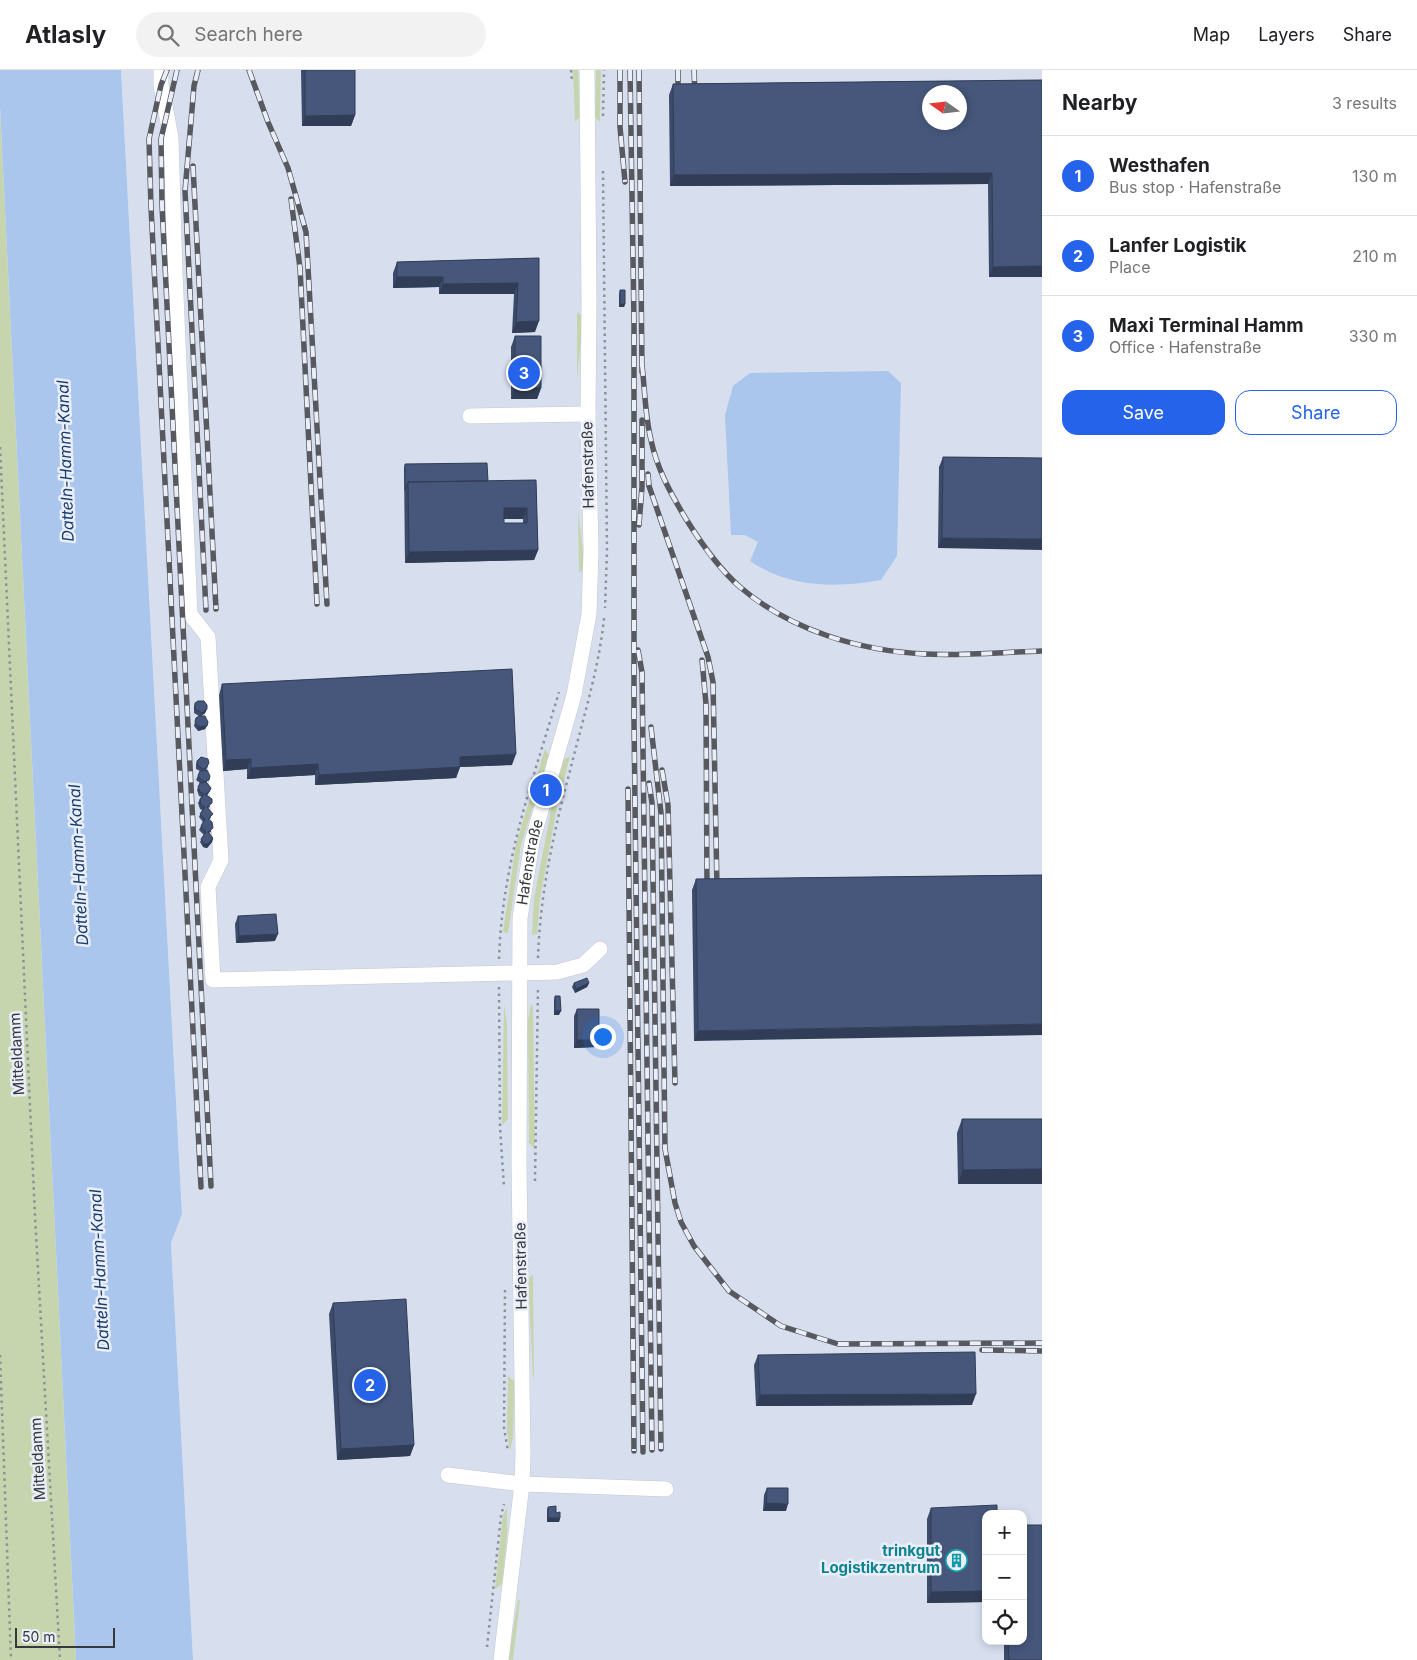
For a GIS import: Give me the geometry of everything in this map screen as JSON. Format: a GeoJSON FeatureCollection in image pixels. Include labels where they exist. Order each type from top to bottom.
{"type":"FeatureCollection","features":[{"type":"Feature","properties":{"kind":"street"},"geometry":{"type":"LineString","coordinates":[[162,70],[162,85],[172,138],[175,283],[190,614],[208,637],[221,850],[221,860],[208,887],[214,980],[557,972],[583,965],[600,948]]}},
{"type":"Feature","properties":{"kind":"street","name":"Hafenstraße"},"geometry":{"type":"LineString","coordinates":[[501,1660],[522,1484],[518,972],[520,918],[528,864],[574,695],[589,614],[591,551],[588,414],[588,70]]}},
{"type":"Feature","properties":{"kind":"street"},"geometry":{"type":"LineString","coordinates":[[470,416],[588,414]]}},
{"type":"Feature","properties":{"kind":"street"},"geometry":{"type":"LineString","coordinates":[[448,1475],[522,1484],[666,1489]]}},
{"type":"Feature","properties":{"kind":"path"},"geometry":{"type":"LineString","coordinates":[[603,123],[604,70]]}},
{"type":"Feature","properties":{"kind":"path"},"geometry":{"type":"LineString","coordinates":[[534,1190],[540,911],[557,820],[590,695],[602,639],[605,601],[607,541],[603,162]]}},
{"type":"Feature","properties":{"kind":"path","name":"Mitteldamm"},"geometry":{"type":"LineString","coordinates":[[0,448],[35,1216],[60,1660]]}},
{"type":"Feature","properties":{"kind":"path"},"geometry":{"type":"LineString","coordinates":[[0,1355],[11,1660]]}},
{"type":"Feature","properties":{"kind":"shaded area"},"geometry":{"type":"Polygon","coordinates":[[[121,70],[1042,70],[1042,1660],[193,1660],[171,1243],[182,1214],[121,70]]]}},
{"type":"Feature","properties":{"kind":"green space"},"geometry":{"type":"Polygon","coordinates":[[[573,70],[578,70],[580,117],[575,122],[573,70]]]}},
{"type":"Feature","properties":{"kind":"green space"},"geometry":{"type":"Polygon","coordinates":[[[596,70],[601,70],[600,122],[595,117],[596,70]]]}},
{"type":"Feature","properties":{"kind":"green space"},"geometry":{"type":"Polygon","coordinates":[[[0,107],[76,1660],[0,1660],[0,107]]]}},
{"type":"Feature","properties":{"kind":"green space"},"geometry":{"type":"Polygon","coordinates":[[[577,312],[583,317],[577,379],[577,312]]]}},
{"type":"Feature","properties":{"kind":"green space"},"geometry":{"type":"Polygon","coordinates":[[[578,510],[585,568],[579,573],[578,510]]]}},
{"type":"Feature","properties":{"kind":"green space"},"geometry":{"type":"Polygon","coordinates":[[[545,749],[549,756],[521,845],[508,933],[503,932],[516,844],[545,749]]]}},
{"type":"Feature","properties":{"kind":"green space"},"geometry":{"type":"Polygon","coordinates":[[[570,756],[561,793],[555,792],[563,760],[570,756]]]}},
{"type":"Feature","properties":{"kind":"green space"},"geometry":{"type":"Polygon","coordinates":[[[552,805],[557,807],[540,899],[537,934],[532,935],[534,898],[552,805]]]}},
{"type":"Feature","properties":{"kind":"green space"},"geometry":{"type":"Polygon","coordinates":[[[504,1004],[507,1024],[508,1119],[502,1125],[504,1004]]]}},
{"type":"Feature","properties":{"kind":"green space"},"geometry":{"type":"Polygon","coordinates":[[[531,1004],[533,1007],[535,1149],[529,1143],[528,1020],[531,1004]]]}},
{"type":"Feature","properties":{"kind":"green space"},"geometry":{"type":"Polygon","coordinates":[[[533,1274],[534,1377],[528,1279],[533,1274]]]}},
{"type":"Feature","properties":{"kind":"green space"},"geometry":{"type":"Polygon","coordinates":[[[508,1376],[514,1381],[513,1437],[510,1451],[507,1431],[508,1376]]]}},
{"type":"Feature","properties":{"kind":"green space"},"geometry":{"type":"Polygon","coordinates":[[[507,1508],[507,1536],[502,1584],[495,1589],[503,1515],[507,1508]]]}},
{"type":"Feature","properties":{"kind":"green space"},"geometry":{"type":"Polygon","coordinates":[[[518,1600],[520,1600],[513,1660],[508,1660],[518,1600]]]}},
{"type":"Feature","properties":{"kind":"water","name":"Datteln-Hamm-Kanal"},"geometry":{"type":"Polygon","coordinates":[[[0,70],[121,70],[182,1214],[171,1243],[193,1660],[76,1660],[0,107],[0,70]]]}},
{"type":"Feature","properties":{"kind":"water"},"geometry":{"type":"Polygon","coordinates":[[[888,371],[901,383],[897,556],[881,580],[864,583],[814,584],[781,576],[765,570],[750,561],[758,542],[745,535],[731,535],[725,415],[733,386],[750,373],[888,371]]]}},
{"type":"Feature","properties":{"kind":"building"},"geometry":{"type":"Polygon","coordinates":[[[305,70],[355,70],[355,115],[305,116],[305,70]]]}},
{"type":"Feature","properties":{"kind":"building"},"geometry":{"type":"Polygon","coordinates":[[[1042,80],[1042,266],[993,267],[992,173],[674,175],[673,84],[1042,80]]]}},
{"type":"Feature","properties":{"kind":"building"},"geometry":{"type":"Polygon","coordinates":[[[539,258],[539,321],[516,322],[518,283],[443,284],[443,277],[397,277],[397,262],[539,258]]]}},
{"type":"Feature","properties":{"kind":"building"},"geometry":{"type":"Polygon","coordinates":[[[620,290],[625,290],[625,304],[620,304],[620,290]]]}},
{"type":"Feature","properties":{"kind":"building"},"geometry":{"type":"Polygon","coordinates":[[[515,336],[541,336],[541,388],[515,388],[515,336]]]}},
{"type":"Feature","properties":{"kind":"building"},"geometry":{"type":"Polygon","coordinates":[[[943,457],[1042,458],[1042,539],[942,538],[943,457]]]}},
{"type":"Feature","properties":{"kind":"building"},"geometry":{"type":"Polygon","coordinates":[[[487,463],[488,481],[408,482],[405,490],[405,464],[487,463]]]}},
{"type":"Feature","properties":{"kind":"building"},"geometry":{"type":"Polygon","coordinates":[[[536,480],[538,550],[409,552],[408,482],[536,480]],[[504,508],[504,523],[527,523],[527,508],[504,508]]]}},
{"type":"Feature","properties":{"kind":"building"},"geometry":{"type":"Polygon","coordinates":[[[512,669],[516,754],[460,757],[460,767],[319,775],[318,764],[251,768],[251,759],[226,760],[222,684],[512,669]]]}},
{"type":"Feature","properties":{"kind":"building"},"geometry":{"type":"Polygon","coordinates":[[[204,701],[207,705],[207,709],[202,713],[195,709],[195,703],[204,701]]]}},
{"type":"Feature","properties":{"kind":"building"},"geometry":{"type":"Polygon","coordinates":[[[199,716],[205,716],[208,722],[207,726],[199,727],[195,722],[199,716]]]}},
{"type":"Feature","properties":{"kind":"building"},"geometry":{"type":"Polygon","coordinates":[[[201,757],[208,759],[209,763],[203,769],[197,765],[197,761],[201,757]]]}},
{"type":"Feature","properties":{"kind":"building"},"geometry":{"type":"Polygon","coordinates":[[[207,770],[210,776],[209,780],[204,782],[198,776],[200,771],[207,770]]]}},
{"type":"Feature","properties":{"kind":"building"},"geometry":{"type":"Polygon","coordinates":[[[206,782],[211,788],[205,794],[212,799],[212,803],[207,807],[213,814],[208,819],[212,822],[213,828],[208,832],[213,838],[208,844],[204,844],[201,839],[206,832],[201,826],[205,819],[200,814],[205,807],[201,805],[200,799],[204,794],[200,792],[198,787],[200,783],[206,782]]]}},
{"type":"Feature","properties":{"kind":"building"},"geometry":{"type":"Polygon","coordinates":[[[1042,875],[1042,1024],[698,1031],[696,879],[1042,875]]]}},
{"type":"Feature","properties":{"kind":"building"},"geometry":{"type":"Polygon","coordinates":[[[276,914],[278,934],[239,936],[238,916],[276,914]]]}},
{"type":"Feature","properties":{"kind":"building"},"geometry":{"type":"Polygon","coordinates":[[[587,978],[589,983],[576,989],[574,983],[587,978]]]}},
{"type":"Feature","properties":{"kind":"building"},"geometry":{"type":"Polygon","coordinates":[[[555,996],[560,996],[561,1011],[555,1011],[555,996]]]}},
{"type":"Feature","properties":{"kind":"building"},"geometry":{"type":"Polygon","coordinates":[[[577,1009],[599,1009],[599,1040],[577,1040],[577,1009]]]}},
{"type":"Feature","properties":{"kind":"building"},"geometry":{"type":"Polygon","coordinates":[[[962,1119],[1042,1119],[1042,1169],[963,1170],[962,1119]]]}},
{"type":"Feature","properties":{"kind":"building"},"geometry":{"type":"Polygon","coordinates":[[[406,1299],[414,1445],[341,1449],[333,1303],[406,1299]]]}},
{"type":"Feature","properties":{"kind":"building"},"geometry":{"type":"Polygon","coordinates":[[[975,1352],[976,1394],[760,1395],[758,1355],[975,1352]]]}},
{"type":"Feature","properties":{"kind":"building"},"geometry":{"type":"Polygon","coordinates":[[[767,1488],[788,1488],[788,1504],[766,1503],[767,1488]]]}},
{"type":"Feature","properties":{"kind":"building","name":"trinkgut Logistikzentrum"},"geometry":{"type":"Polygon","coordinates":[[[997,1505],[997,1510],[982,1510],[982,1591],[931,1592],[931,1508],[997,1505]]]}},
{"type":"Feature","properties":{"kind":"building"},"geometry":{"type":"Polygon","coordinates":[[[556,1506],[556,1513],[560,1512],[560,1518],[548,1518],[548,1507],[556,1506]]]}},
{"type":"Feature","properties":{"kind":"building"},"geometry":{"type":"Polygon","coordinates":[[[1027,1525],[1042,1525],[1042,1660],[1009,1660],[1008,1645],[1027,1645],[1027,1525]]]}},
{"type":"Feature","properties":{"kind":"railway"},"geometry":{"type":"LineString","coordinates":[[167,70],[161,85],[149,139],[151,207],[201,1187]]}},
{"type":"Feature","properties":{"kind":"railway"},"geometry":{"type":"LineString","coordinates":[[177,70],[161,139],[162,205],[211,1186]]}},
{"type":"Feature","properties":{"kind":"railway"},"geometry":{"type":"LineString","coordinates":[[198,70],[194,86],[185,191],[206,610]]}},
{"type":"Feature","properties":{"kind":"railway"},"geometry":{"type":"LineString","coordinates":[[249,70],[268,122],[288,168],[306,232],[327,604]]}},
{"type":"Feature","properties":{"kind":"railway"},"geometry":{"type":"LineString","coordinates":[[620,70],[620,127],[625,182]]}},
{"type":"Feature","properties":{"kind":"railway"},"geometry":{"type":"LineString","coordinates":[[630,70],[634,322],[634,722],[643,1452]]}},
{"type":"Feature","properties":{"kind":"railway"},"geometry":{"type":"LineString","coordinates":[[639,70],[642,372]]}},
{"type":"Feature","properties":{"kind":"railway"},"geometry":{"type":"LineString","coordinates":[[678,70],[678,94]]}},
{"type":"Feature","properties":{"kind":"railway"},"geometry":{"type":"LineString","coordinates":[[694,70],[695,94]]}},
{"type":"Feature","properties":{"kind":"railway"},"geometry":{"type":"LineString","coordinates":[[193,166],[216,609]]}},
{"type":"Feature","properties":{"kind":"railway"},"geometry":{"type":"LineString","coordinates":[[291,199],[300,268],[317,604]]}},
{"type":"Feature","properties":{"kind":"railway"},"geometry":{"type":"LineString","coordinates":[[642,365],[649,431],[657,461],[670,491],[680,510],[717,563],[732,580],[760,602],[781,615],[827,636],[876,648],[925,654],[1042,651]]}},
{"type":"Feature","properties":{"kind":"railway"},"geometry":{"type":"LineString","coordinates":[[639,525],[642,487],[642,420]]}},
{"type":"Feature","properties":{"kind":"railway"},"geometry":{"type":"LineString","coordinates":[[648,474],[649,486],[708,657],[713,682],[717,888]]}},
{"type":"Feature","properties":{"kind":"railway"},"geometry":{"type":"LineString","coordinates":[[638,650],[642,672],[652,1450]]}},
{"type":"Feature","properties":{"kind":"railway"},"geometry":{"type":"LineString","coordinates":[[702,660],[706,704],[707,888]]}},
{"type":"Feature","properties":{"kind":"railway"},"geometry":{"type":"LineString","coordinates":[[651,727],[661,813],[665,1149],[675,1203],[681,1222],[694,1246],[729,1291],[781,1326],[838,1344],[1042,1343]]}},
{"type":"Feature","properties":{"kind":"railway"},"geometry":{"type":"LineString","coordinates":[[662,770],[668,805],[675,1083]]}},
{"type":"Feature","properties":{"kind":"railway"},"geometry":{"type":"LineString","coordinates":[[649,783],[652,803],[661,1449]]}},
{"type":"Feature","properties":{"kind":"railway"},"geometry":{"type":"LineString","coordinates":[[628,789],[634,1451]]}},
{"type":"Feature","properties":{"kind":"railway"},"geometry":{"type":"LineString","coordinates":[[982,1350],[1042,1351]]}},
{"type":"Feature","properties":{"kind":"place","name":"Maxi Terminal Hamm"},"geometry":{"type":"Point","coordinates":[524,373]}},
{"type":"Feature","properties":{"kind":"place","name":"Westhafen"},"geometry":{"type":"Point","coordinates":[546,790]}},
{"type":"Feature","properties":{"kind":"place","name":"Lanfer Logistik"},"geometry":{"type":"Point","coordinates":[370,1385]}},
{"type":"Feature","properties":{"kind":"place","name":"trinkgut Logistikzentrum"},"geometry":{"type":"Point","coordinates":[956,1560]}}]}
